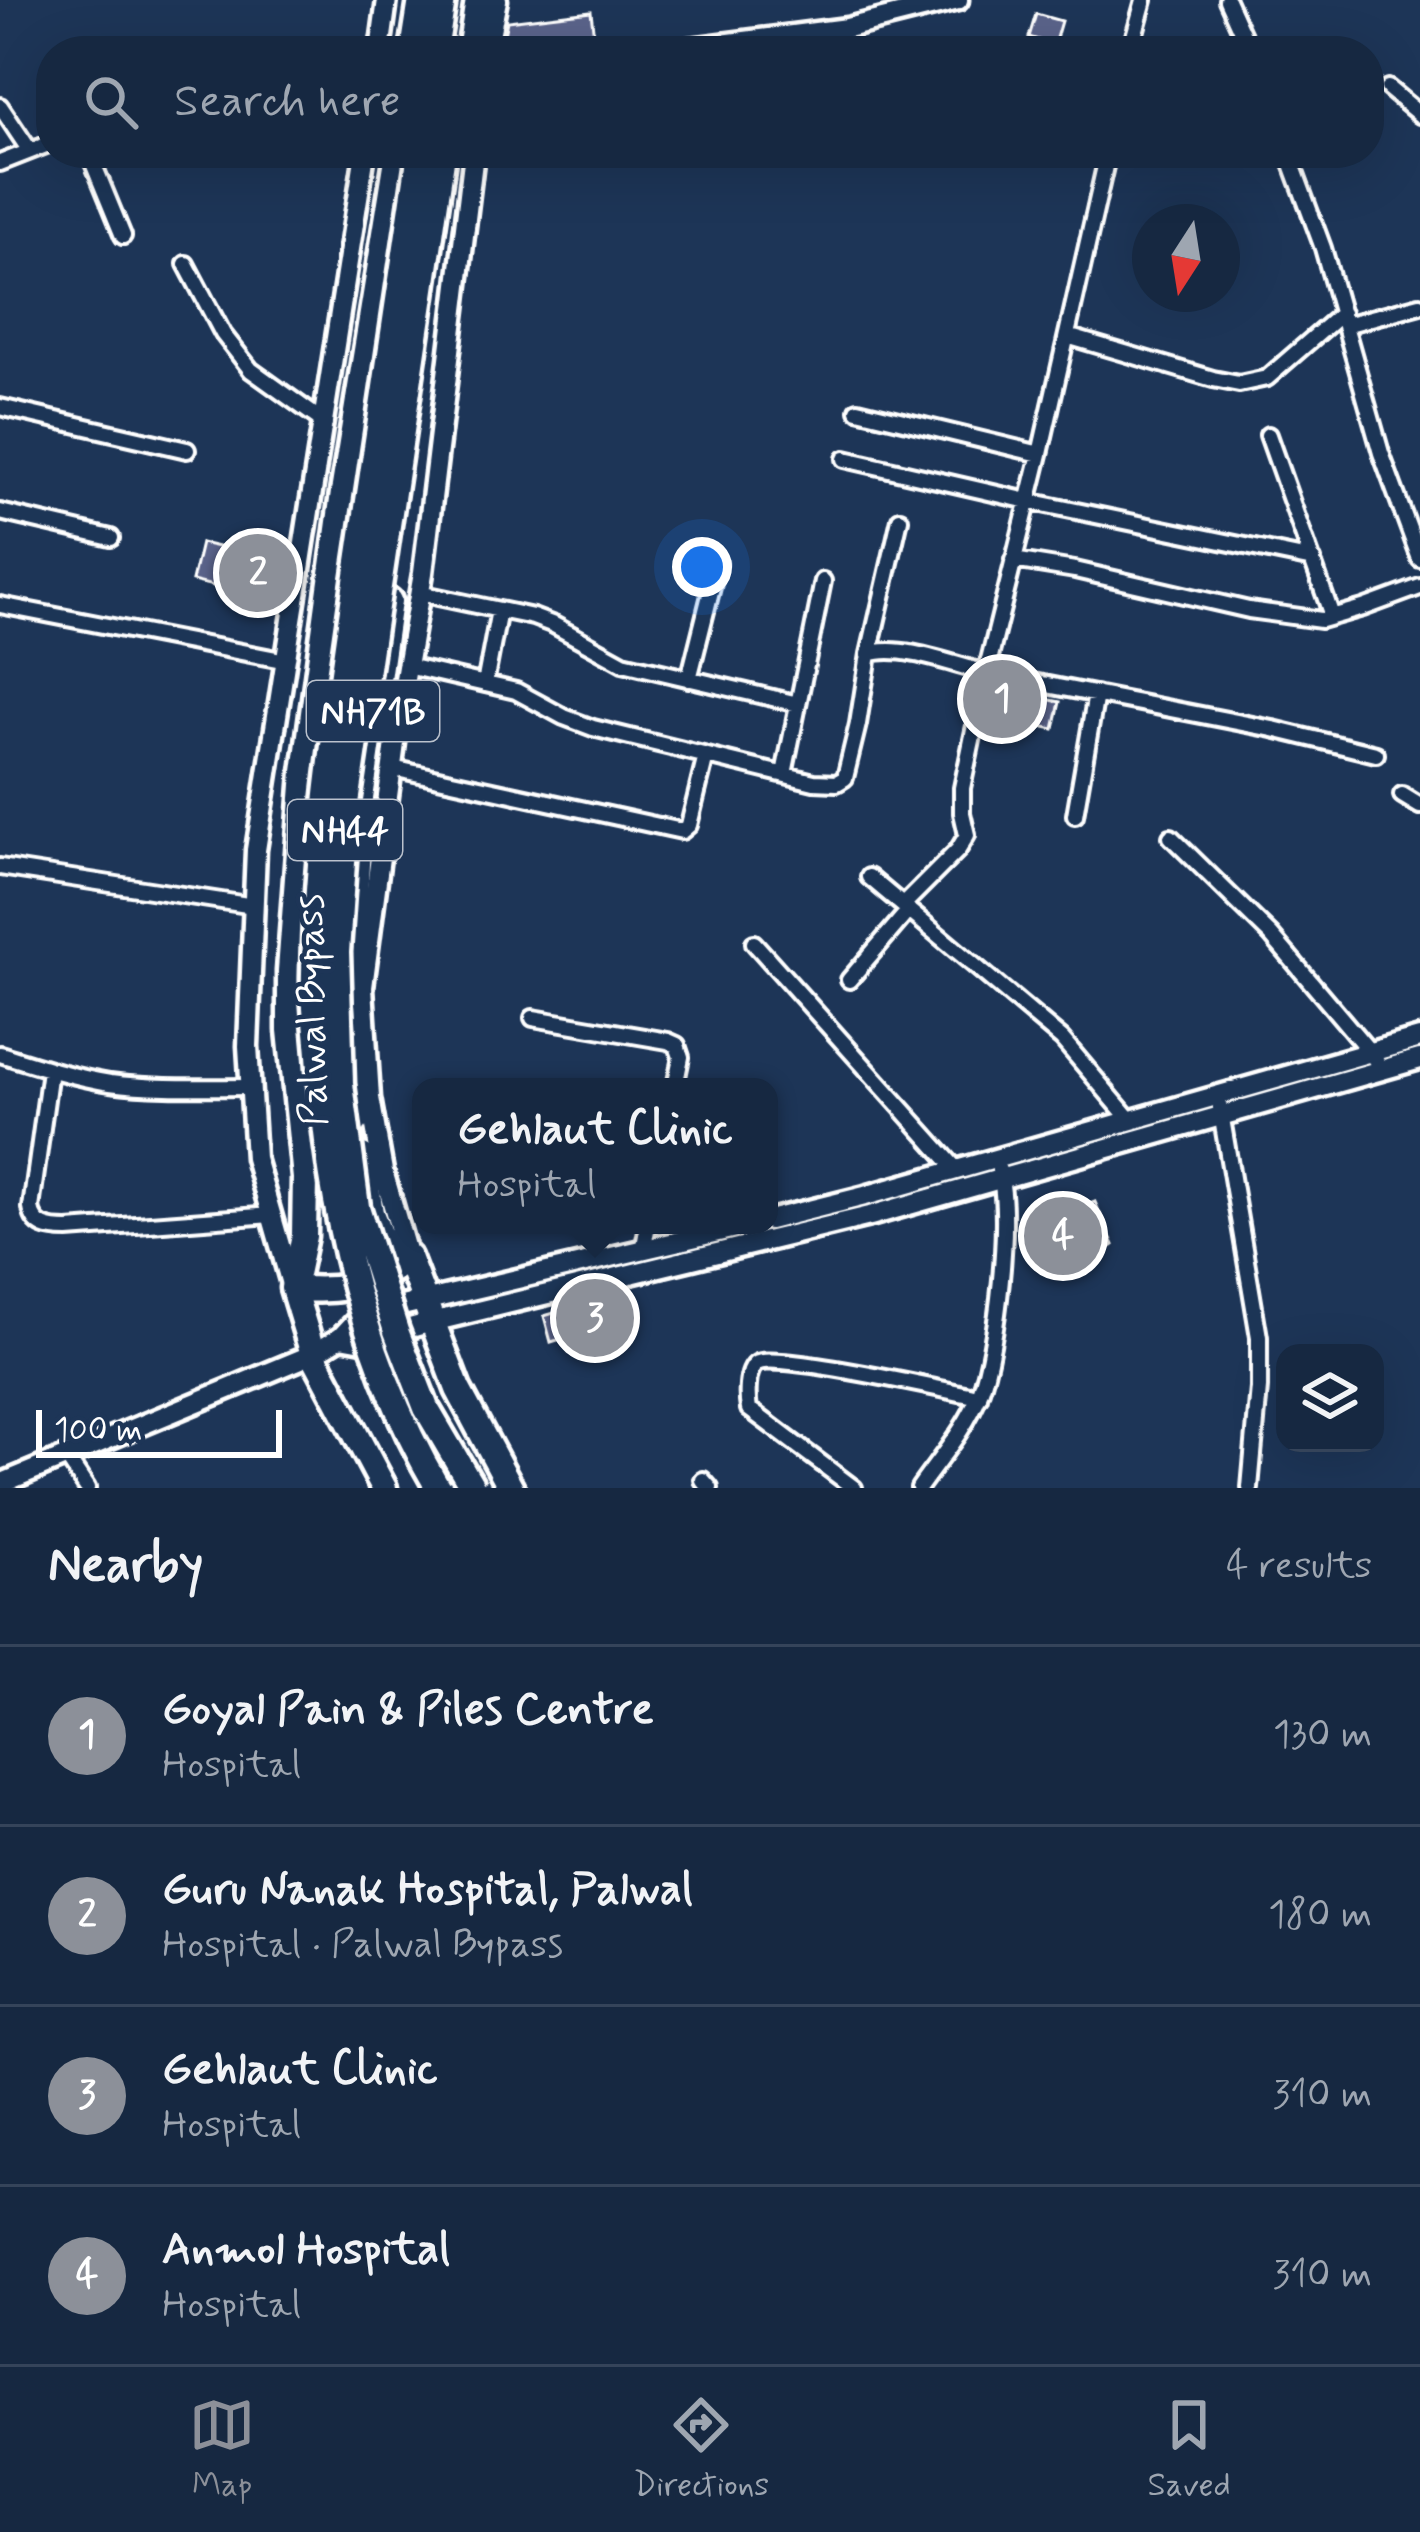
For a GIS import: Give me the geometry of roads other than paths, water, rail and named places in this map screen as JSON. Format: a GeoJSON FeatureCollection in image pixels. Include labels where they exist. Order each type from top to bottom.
{"type":"FeatureCollection","features":[{"type":"Feature","properties":{"kind":"highway"},"geometry":{"type":"LineString","coordinates":[[415,36],[421,0]]}},
{"type":"Feature","properties":{"kind":"highway"},"geometry":{"type":"LineString","coordinates":[[437,36],[443,0]]}},
{"type":"Feature","properties":{"kind":"highway"},"geometry":{"type":"LineString","coordinates":[[460,36],[466,0]]}},
{"type":"Feature","properties":{"kind":"highway"},"geometry":{"type":"LineString","coordinates":[[472,36],[478,0]]}},
{"type":"Feature","properties":{"kind":"highway"},"geometry":{"type":"LineString","coordinates":[[384,1488],[314,1354],[293,1288],[304,1236],[305,1178],[290,1030],[290,970],[305,772],[343,493],[396,168]]}},
{"type":"Feature","properties":{"kind":"highway","name":"Palwal Bypass"},"geometry":{"type":"LineString","coordinates":[[418,168],[341,686],[322,844],[314,976],[323,1119],[348,1261],[371,1341],[419,1455],[438,1488]]}},
{"type":"Feature","properties":{"kind":"highway","name":"Palwal Bypass"},"geometry":{"type":"LineString","coordinates":[[441,168],[347,803],[337,952],[340,1084],[357,1207],[392,1320],[426,1408],[473,1488]]}},
{"type":"Feature","properties":{"kind":"highway","name":"NH71B"},"geometry":{"type":"LineString","coordinates":[[408,1257],[380,1236],[370,1213],[356,1120],[348,982],[361,798],[452,168]]}},
{"type":"Feature","properties":{"kind":"highway"},"geometry":{"type":"LineString","coordinates":[[293,1288],[319,1291],[368,1283],[408,1257],[458,1390],[512,1488]]}},
{"type":"Feature","properties":{"kind":"street"},"geometry":{"type":"LineString","coordinates":[[382,36],[387,0]]}},
{"type":"Feature","properties":{"kind":"street"},"geometry":{"type":"LineString","coordinates":[[490,36],[497,0]]}},
{"type":"Feature","properties":{"kind":"street"},"geometry":{"type":"LineString","coordinates":[[784,36],[847,28],[958,0]]}},
{"type":"Feature","properties":{"kind":"street"},"geometry":{"type":"LineString","coordinates":[[1134,36],[1144,0]]}},
{"type":"Feature","properties":{"kind":"street"},"geometry":{"type":"LineString","coordinates":[[1227,0],[1243,36]]}},
{"type":"Feature","properties":{"kind":"street"},"geometry":{"type":"LineString","coordinates":[[1388,88],[1420,115]]}},
{"type":"Feature","properties":{"kind":"street"},"geometry":{"type":"LineString","coordinates":[[0,106],[30,152]]}},
{"type":"Feature","properties":{"kind":"street"},"geometry":{"type":"LineString","coordinates":[[0,163],[36,149]]}},
{"type":"Feature","properties":{"kind":"street"},"geometry":{"type":"LineString","coordinates":[[95,168],[124,236]]}},
{"type":"Feature","properties":{"kind":"street"},"geometry":{"type":"LineString","coordinates":[[293,1288],[255,1158],[248,1046],[256,850],[363,168]]}},
{"type":"Feature","properties":{"kind":"street"},"geometry":{"type":"LineString","coordinates":[[408,1257],[382,1171],[370,1098],[363,987],[419,593],[471,168]]}},
{"type":"Feature","properties":{"kind":"street"},"geometry":{"type":"LineString","coordinates":[[849,980],[967,835],[962,788],[1105,168]]}},
{"type":"Feature","properties":{"kind":"street"},"geometry":{"type":"LineString","coordinates":[[1294,168],[1323,248],[1381,453],[1420,559]]}},
{"type":"Feature","properties":{"kind":"street"},"geometry":{"type":"LineString","coordinates":[[186,264],[223,334],[251,370],[325,422]]}},
{"type":"Feature","properties":{"kind":"street"},"geometry":{"type":"LineString","coordinates":[[1067,336],[1239,384],[1267,378],[1343,319],[1420,305]]}},
{"type":"Feature","properties":{"kind":"street"},"geometry":{"type":"LineString","coordinates":[[0,407],[187,450]]}},
{"type":"Feature","properties":{"kind":"street"},"geometry":{"type":"LineString","coordinates":[[858,410],[1040,454]]}},
{"type":"Feature","properties":{"kind":"street"},"geometry":{"type":"LineString","coordinates":[[1268,435],[1332,616]]}},
{"type":"Feature","properties":{"kind":"street"},"geometry":{"type":"LineString","coordinates":[[845,459],[1313,560]]}},
{"type":"Feature","properties":{"kind":"street"},"geometry":{"type":"LineString","coordinates":[[0,512],[111,538]]}},
{"type":"Feature","properties":{"kind":"street"},"geometry":{"type":"LineString","coordinates":[[407,666],[517,691],[592,728],[814,782],[837,783],[844,778],[858,724],[900,519]]}},
{"type":"Feature","properties":{"kind":"street"},"geometry":{"type":"LineString","coordinates":[[1013,560],[1249,610],[1321,620],[1420,587]]}},
{"type":"Feature","properties":{"kind":"street"},"geometry":{"type":"LineString","coordinates":[[689,679],[718,563]]}},
{"type":"Feature","properties":{"kind":"street"},"geometry":{"type":"LineString","coordinates":[[784,774],[823,580]]}},
{"type":"Feature","properties":{"kind":"street"},"geometry":{"type":"LineString","coordinates":[[419,593],[533,617],[623,662],[798,704]]}},
{"type":"Feature","properties":{"kind":"street"},"geometry":{"type":"LineString","coordinates":[[0,605],[287,661]]}},
{"type":"Feature","properties":{"kind":"street"},"geometry":{"type":"LineString","coordinates":[[485,684],[499,610]]}},
{"type":"Feature","properties":{"kind":"street"},"geometry":{"type":"LineString","coordinates":[[869,654],[897,652],[1376,754]]}},
{"type":"Feature","properties":{"kind":"street"},"geometry":{"type":"LineString","coordinates":[[1075,815],[1096,694]]}},
{"type":"Feature","properties":{"kind":"street"},"geometry":{"type":"LineString","coordinates":[[392,768],[676,832],[689,825],[706,756]]}},
{"type":"Feature","properties":{"kind":"street"},"geometry":{"type":"LineString","coordinates":[[1402,795],[1420,806]]}},
{"type":"Feature","properties":{"kind":"street"},"geometry":{"type":"LineString","coordinates":[[1171,837],[1271,935],[1382,1070]]}},
{"type":"Feature","properties":{"kind":"street"},"geometry":{"type":"LineString","coordinates":[[0,867],[254,906]]}},
{"type":"Feature","properties":{"kind":"street"},"geometry":{"type":"LineString","coordinates":[[869,877],[1062,1039],[1131,1121]]}},
{"type":"Feature","properties":{"kind":"street"},"geometry":{"type":"LineString","coordinates":[[754,943],[957,1170]]}},
{"type":"Feature","properties":{"kind":"street"},"geometry":{"type":"LineString","coordinates":[[533,1018],[668,1041],[677,1045],[681,1057],[677,1078]]}},
{"type":"Feature","properties":{"kind":"street"},"geometry":{"type":"LineString","coordinates":[[778,1218],[1420,1038]]}},
{"type":"Feature","properties":{"kind":"street"},"geometry":{"type":"LineString","coordinates":[[0,1054],[111,1083],[251,1087]]}},
{"type":"Feature","properties":{"kind":"street"},"geometry":{"type":"LineString","coordinates":[[0,1484],[314,1354],[355,1322],[392,1320],[804,1232],[1420,1059]]}},
{"type":"Feature","properties":{"kind":"street"},"geometry":{"type":"LineString","coordinates":[[50,1070],[31,1208],[40,1225],[68,1230],[272,1215]]}},
{"type":"Feature","properties":{"kind":"street"},"geometry":{"type":"LineString","coordinates":[[1216,1096],[1259,1337],[1250,1488]]}},
{"type":"Feature","properties":{"kind":"street"},"geometry":{"type":"LineString","coordinates":[[919,1488],[961,1428],[985,1375],[1002,1270],[1001,1179],[996,1159]]}},
{"type":"Feature","properties":{"kind":"street"},"geometry":{"type":"LineString","coordinates":[[593,1262],[597,1234]]}},
{"type":"Feature","properties":{"kind":"street"},"geometry":{"type":"LineString","coordinates":[[643,1251],[646,1234]]}},
{"type":"Feature","properties":{"kind":"street"},"geometry":{"type":"LineString","coordinates":[[428,1311],[593,1262],[712,1234]]}},
{"type":"Feature","properties":{"kind":"street"},"geometry":{"type":"LineString","coordinates":[[854,1488],[749,1409],[752,1369],[757,1363],[771,1360],[823,1366],[979,1396]]}},
{"type":"Feature","properties":{"kind":"street"},"geometry":{"type":"LineString","coordinates":[[66,1456],[87,1488]]}},
{"type":"Feature","properties":{"kind":"place","name":"Guru Nanak Hospital, Palwal"},"geometry":{"type":"Point","coordinates":[258,573]}},
{"type":"Feature","properties":{"kind":"place","name":"Goyal Pain & Piles Centre"},"geometry":{"type":"Point","coordinates":[1002,699]}},
{"type":"Feature","properties":{"kind":"place","name":"Anmol Hospital"},"geometry":{"type":"Point","coordinates":[1063,1236]}},
{"type":"Feature","properties":{"kind":"place","name":"Gehlaut Clinic"},"geometry":{"type":"Point","coordinates":[595,1318]}}]}
